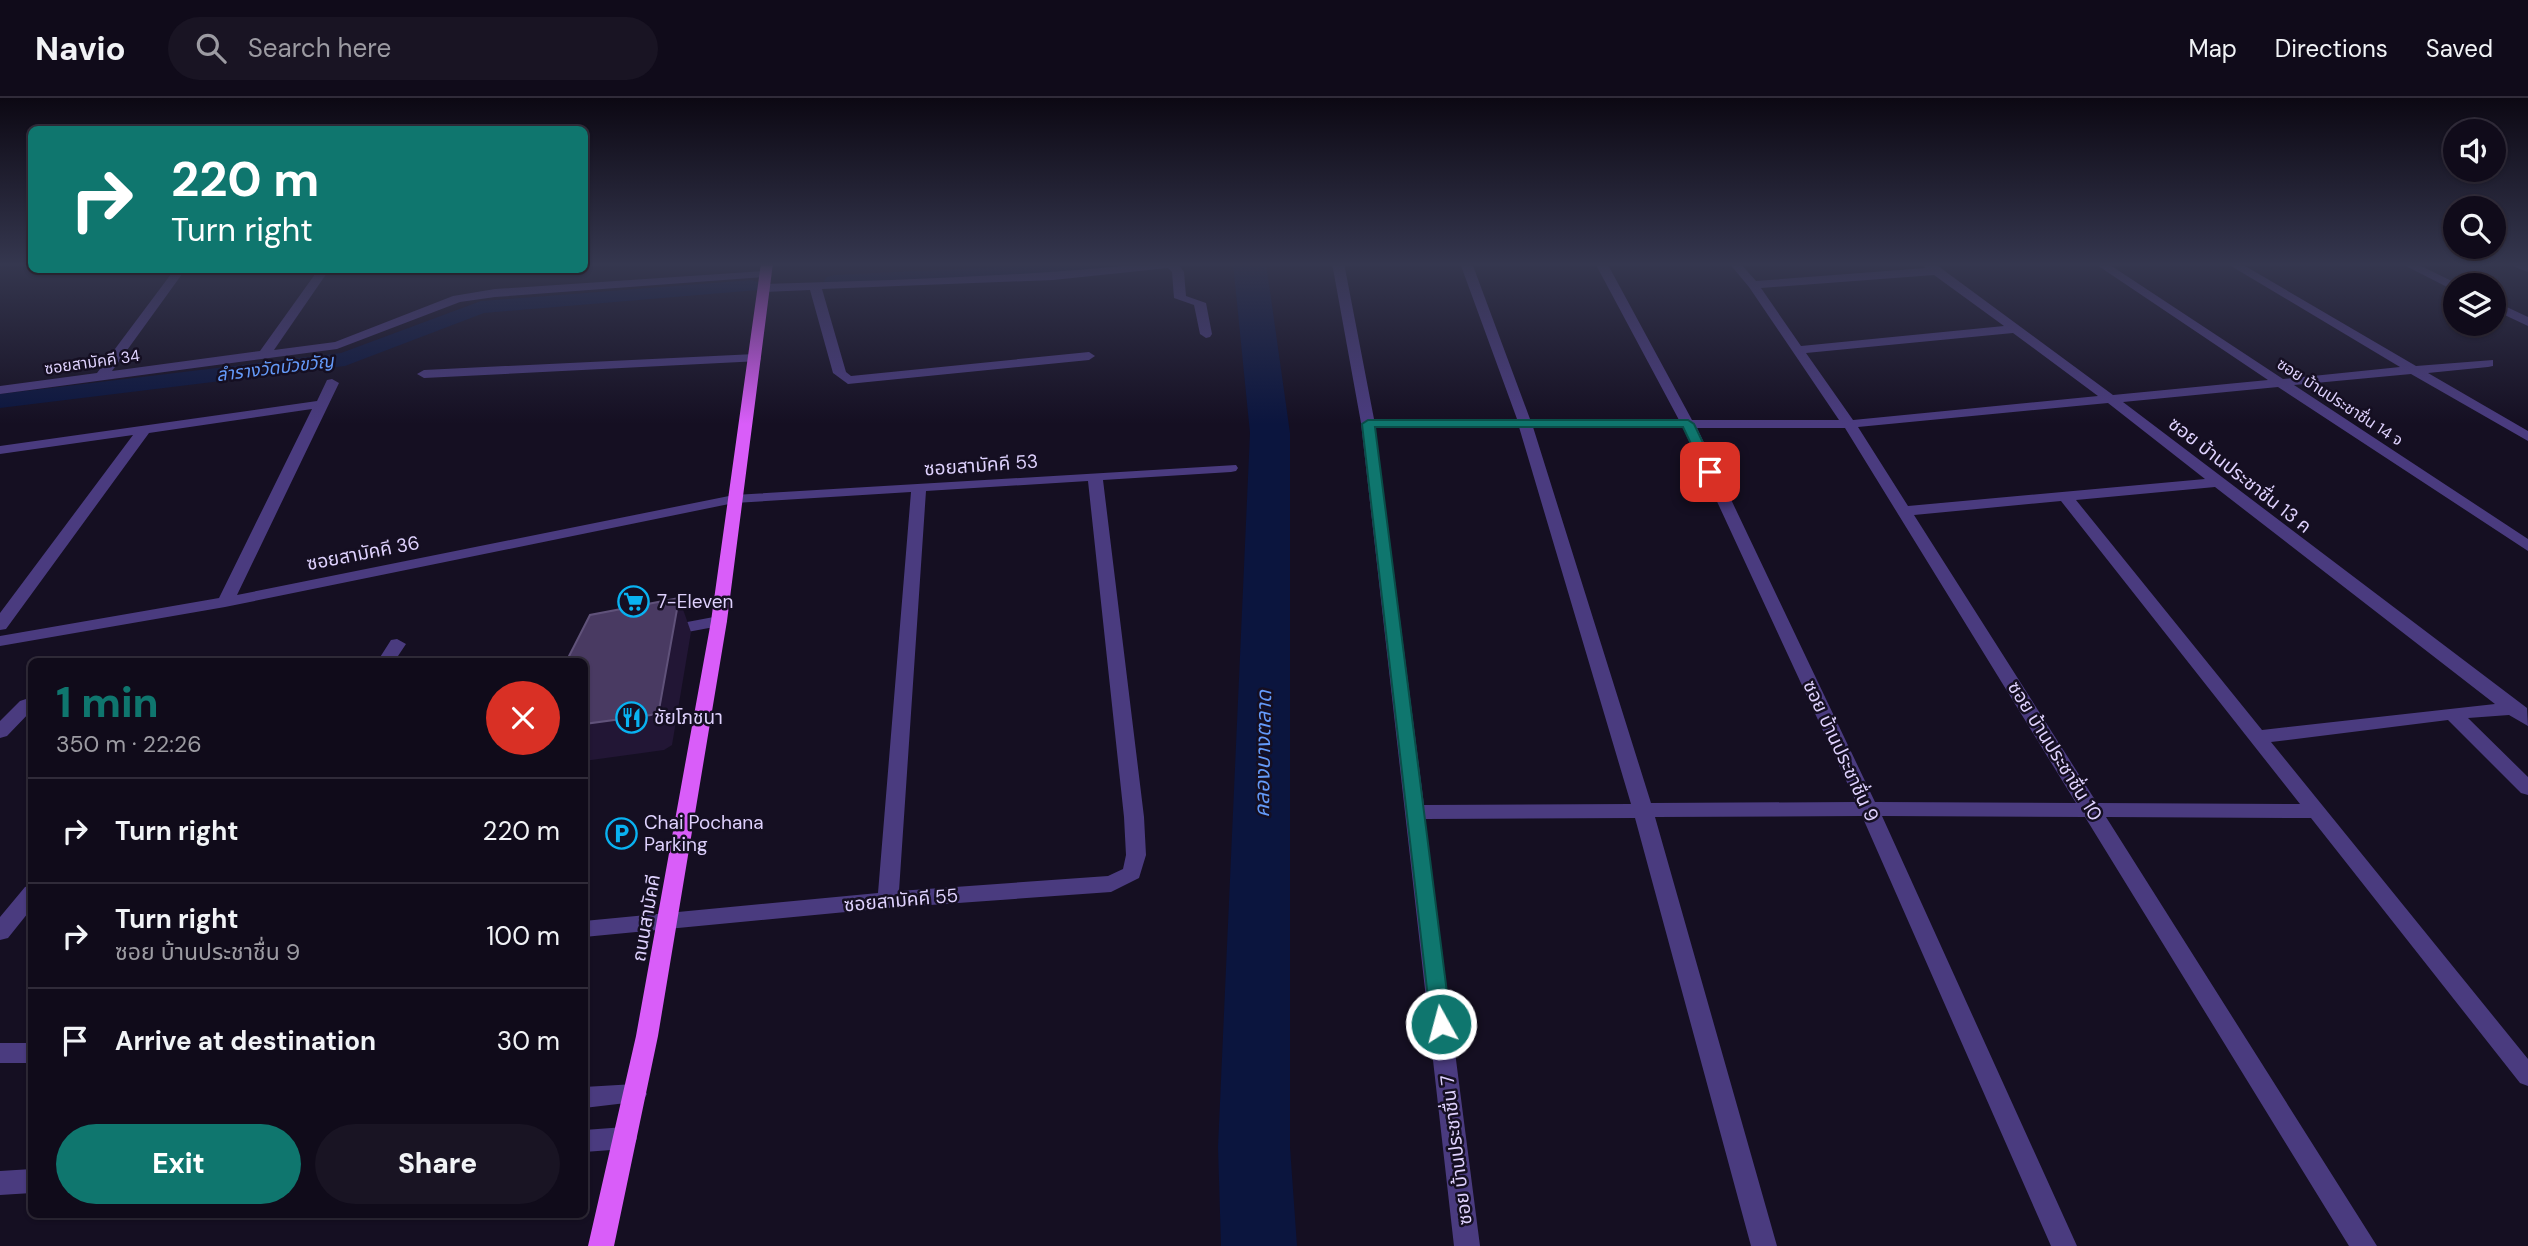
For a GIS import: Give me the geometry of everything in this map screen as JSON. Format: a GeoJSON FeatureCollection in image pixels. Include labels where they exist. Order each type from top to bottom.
{"type":"FeatureCollection","features":[{"type":"Feature","properties":{"kind":"main road","name":"ถนนสามัคคี"},"geometry":{"type":"LineString","coordinates":[[601,1246],[635,1094],[719,621],[760,317]]}},
{"type":"Feature","properties":{"kind":"street"},"geometry":{"type":"LineString","coordinates":[[101,377],[145,317]]}},
{"type":"Feature","properties":{"kind":"street"},"geometry":{"type":"LineString","coordinates":[[264,355],[291,317]]}},
{"type":"Feature","properties":{"kind":"street","name":"ซอยสามัคคี 34"},"geometry":{"type":"LineString","coordinates":[[0,390],[337,345],[411,317]]}},
{"type":"Feature","properties":{"kind":"street"},"geometry":{"type":"LineString","coordinates":[[824,317],[840,373],[848,380],[1089,356]]}},
{"type":"Feature","properties":{"kind":"street","name":"ซอยสามัคคี 34"},"geometry":{"type":"LineString","coordinates":[[1203,317],[1206,334]]}},
{"type":"Feature","properties":{"kind":"street","name":"ซอย บ้านประชาชื่น 7"},"geometry":{"type":"LineString","coordinates":[[1348,317],[1368,424],[1467,1246]]}},
{"type":"Feature","properties":{"kind":"street"},"geometry":{"type":"LineString","coordinates":[[1486,317],[1525,423],[1643,810],[1764,1246]]}},
{"type":"Feature","properties":{"kind":"street","name":"ซอย บ้านประชาชื่น 9"},"geometry":{"type":"LineString","coordinates":[[1630,317],[1688,424],[1868,809],[2064,1246]]}},
{"type":"Feature","properties":{"kind":"street","name":"ซอย บ้านประชาชื่น 10"},"geometry":{"type":"LineString","coordinates":[[1774,317],[1849,424],[2364,1246]]}},
{"type":"Feature","properties":{"kind":"street","name":"ซอย บ้านประชาชื่น 13 ค"},"geometry":{"type":"LineString","coordinates":[[1999,317],[2523,712]]}},
{"type":"Feature","properties":{"kind":"street","name":"ซอย บ้านประชาชื่น 14 จ"},"geometry":{"type":"LineString","coordinates":[[2180,317],[2528,546]]}},
{"type":"Feature","properties":{"kind":"street"},"geometry":{"type":"LineString","coordinates":[[2322,317],[2528,437]]}},
{"type":"Feature","properties":{"kind":"street"},"geometry":{"type":"LineString","coordinates":[[1796,350],[2016,329]]}},
{"type":"Feature","properties":{"kind":"street"},"geometry":{"type":"LineString","coordinates":[[424,374],[755,358]]}},
{"type":"Feature","properties":{"kind":"street"},"geometry":{"type":"LineString","coordinates":[[1368,424],[1849,424],[2417,372],[2488,363]]}},
{"type":"Feature","properties":{"kind":"street"},"geometry":{"type":"LineString","coordinates":[[225,602],[332,383]]}},
{"type":"Feature","properties":{"kind":"street"},"geometry":{"type":"LineString","coordinates":[[0,450],[322,404]]}},
{"type":"Feature","properties":{"kind":"street"},"geometry":{"type":"LineString","coordinates":[[0,625],[145,429]]}},
{"type":"Feature","properties":{"kind":"street","name":"ซอยสามัคคี 53"},"geometry":{"type":"LineString","coordinates":[[734,499],[1231,468]]}},
{"type":"Feature","properties":{"kind":"street","name":"ซอยสามัคคี 55"},"geometry":{"type":"LineString","coordinates":[[588,929],[888,900],[1111,884],[1132,873],[1136,855],[1134,817],[1095,477]]}},
{"type":"Feature","properties":{"kind":"street"},"geometry":{"type":"LineString","coordinates":[[1903,511],[2218,482]]}},
{"type":"Feature","properties":{"kind":"street"},"geometry":{"type":"LineString","coordinates":[[888,900],[919,489]]}},
{"type":"Feature","properties":{"kind":"street"},"geometry":{"type":"LineString","coordinates":[[2064,495],[2528,1076]]}},
{"type":"Feature","properties":{"kind":"street","name":"ซอยสามัคคี 36"},"geometry":{"type":"LineString","coordinates":[[0,641],[225,602],[734,499]]}},
{"type":"Feature","properties":{"kind":"street"},"geometry":{"type":"LineString","coordinates":[[651,633],[719,621]]}},
{"type":"Feature","properties":{"kind":"street"},"geometry":{"type":"LineString","coordinates":[[388,658],[397,644]]}},
{"type":"Feature","properties":{"kind":"street"},"geometry":{"type":"LineString","coordinates":[[0,732],[26,705]]}},
{"type":"Feature","properties":{"kind":"street"},"geometry":{"type":"LineString","coordinates":[[2258,737],[2452,713],[2523,712]]}},
{"type":"Feature","properties":{"kind":"street"},"geometry":{"type":"LineString","coordinates":[[2452,713],[2528,788]]}},
{"type":"Feature","properties":{"kind":"street"},"geometry":{"type":"LineString","coordinates":[[1416,812],[1868,809],[2317,811]]}},
{"type":"Feature","properties":{"kind":"street"},"geometry":{"type":"LineString","coordinates":[[0,932],[28,898]]}},
{"type":"Feature","properties":{"kind":"street"},"geometry":{"type":"LineString","coordinates":[[0,1053],[28,1053]]}},
{"type":"Feature","properties":{"kind":"street"},"geometry":{"type":"LineString","coordinates":[[588,1098],[635,1094]]}},
{"type":"Feature","properties":{"kind":"street"},"geometry":{"type":"LineString","coordinates":[[588,1141],[625,1138]]}},
{"type":"Feature","properties":{"kind":"street"},"geometry":{"type":"LineString","coordinates":[[0,1183],[28,1181]]}},
{"type":"Feature","properties":{"kind":"building"},"geometry":{"type":"Polygon","coordinates":[[[679,598],[659,710],[651,715],[588,723],[588,658],[568,658],[590,615],[679,598]]]}},
{"type":"Feature","properties":{"kind":"waterway","name":"ลำรางวัดบัวขวัญ"},"geometry":{"type":"LineString","coordinates":[[0,401],[345,359],[456,317]]}},
{"type":"Feature","properties":{"kind":"waterway","name":"คลองบางตลาด"},"geometry":{"type":"LineString","coordinates":[[1256,317],[1270,433],[1254,1147],[1259,1246]]}},
{"type":"Feature","properties":{"kind":"place","name":"7-Eleven"},"geometry":{"type":"Point","coordinates":[634,601]}},
{"type":"Feature","properties":{"kind":"place","name":"ชัยโภชนา"},"geometry":{"type":"Point","coordinates":[631,717]}},
{"type":"Feature","properties":{"kind":"place","name":"Chai Pochana Parking"},"geometry":{"type":"Point","coordinates":[621,833]}},
{"type":"Feature","properties":{"kind":"route"},"geometry":{"type":"LineString","coordinates":[[1441,1024],[1368,424],[1688,424],[1710,472]]}}]}
